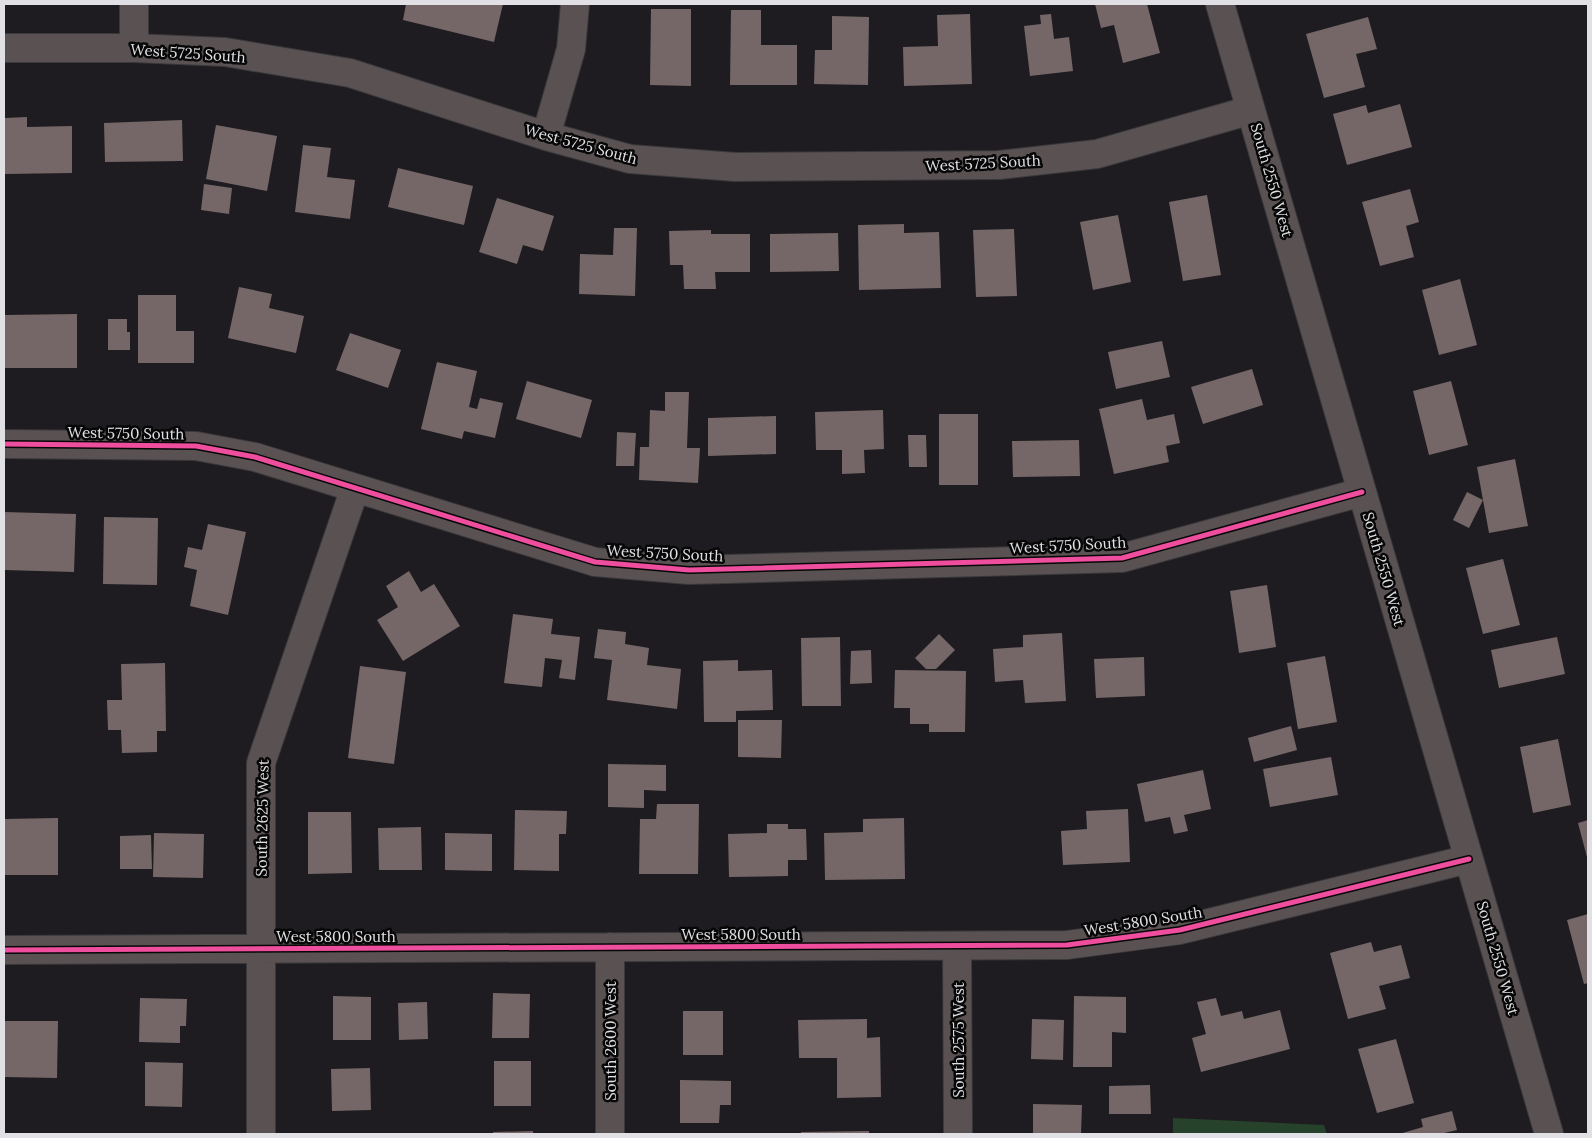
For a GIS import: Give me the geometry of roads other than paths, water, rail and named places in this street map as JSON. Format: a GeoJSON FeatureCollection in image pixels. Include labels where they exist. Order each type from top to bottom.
{"type":"FeatureCollection","features":[{"type":"Feature","properties":{"kind":"street"},"geometry":{"type":"LineString","coordinates":[[134,4],[134,48]]}},
{"type":"Feature","properties":{"kind":"street"},"geometry":{"type":"LineString","coordinates":[[546,136],[571,49],[575,4]]}},
{"type":"Feature","properties":{"kind":"street","name":"South 2550 West"},"geometry":{"type":"LineString","coordinates":[[1220,4],[1549,1134]]}},
{"type":"Feature","properties":{"kind":"street","name":"West 5725 South"},"geometry":{"type":"LineString","coordinates":[[4,48],[134,48],[225,52],[350,73],[546,136],[630,159],[735,167],[999,165],[1097,154],[1251,110]]}},
{"type":"Feature","properties":{"kind":"street","name":"West 5750 South"},"geometry":{"type":"LineString","coordinates":[[4,444],[196,446],[255,457],[595,562],[689,570],[1122,558],[1362,492]]}},
{"type":"Feature","properties":{"kind":"street","name":"South 2625 West"},"geometry":{"type":"LineString","coordinates":[[261,1134],[260,763],[354,488]]}},
{"type":"Feature","properties":{"kind":"street","name":"West 5800 South"},"geometry":{"type":"LineString","coordinates":[[4,950],[1067,945],[1180,930],[1469,859]]}},
{"type":"Feature","properties":{"kind":"street","name":"South 2575 West"},"geometry":{"type":"LineString","coordinates":[[957,946],[958,1134]]}},
{"type":"Feature","properties":{"kind":"street","name":"South 2600 West"},"geometry":{"type":"LineString","coordinates":[[610,947],[610,1134]]}}]}
